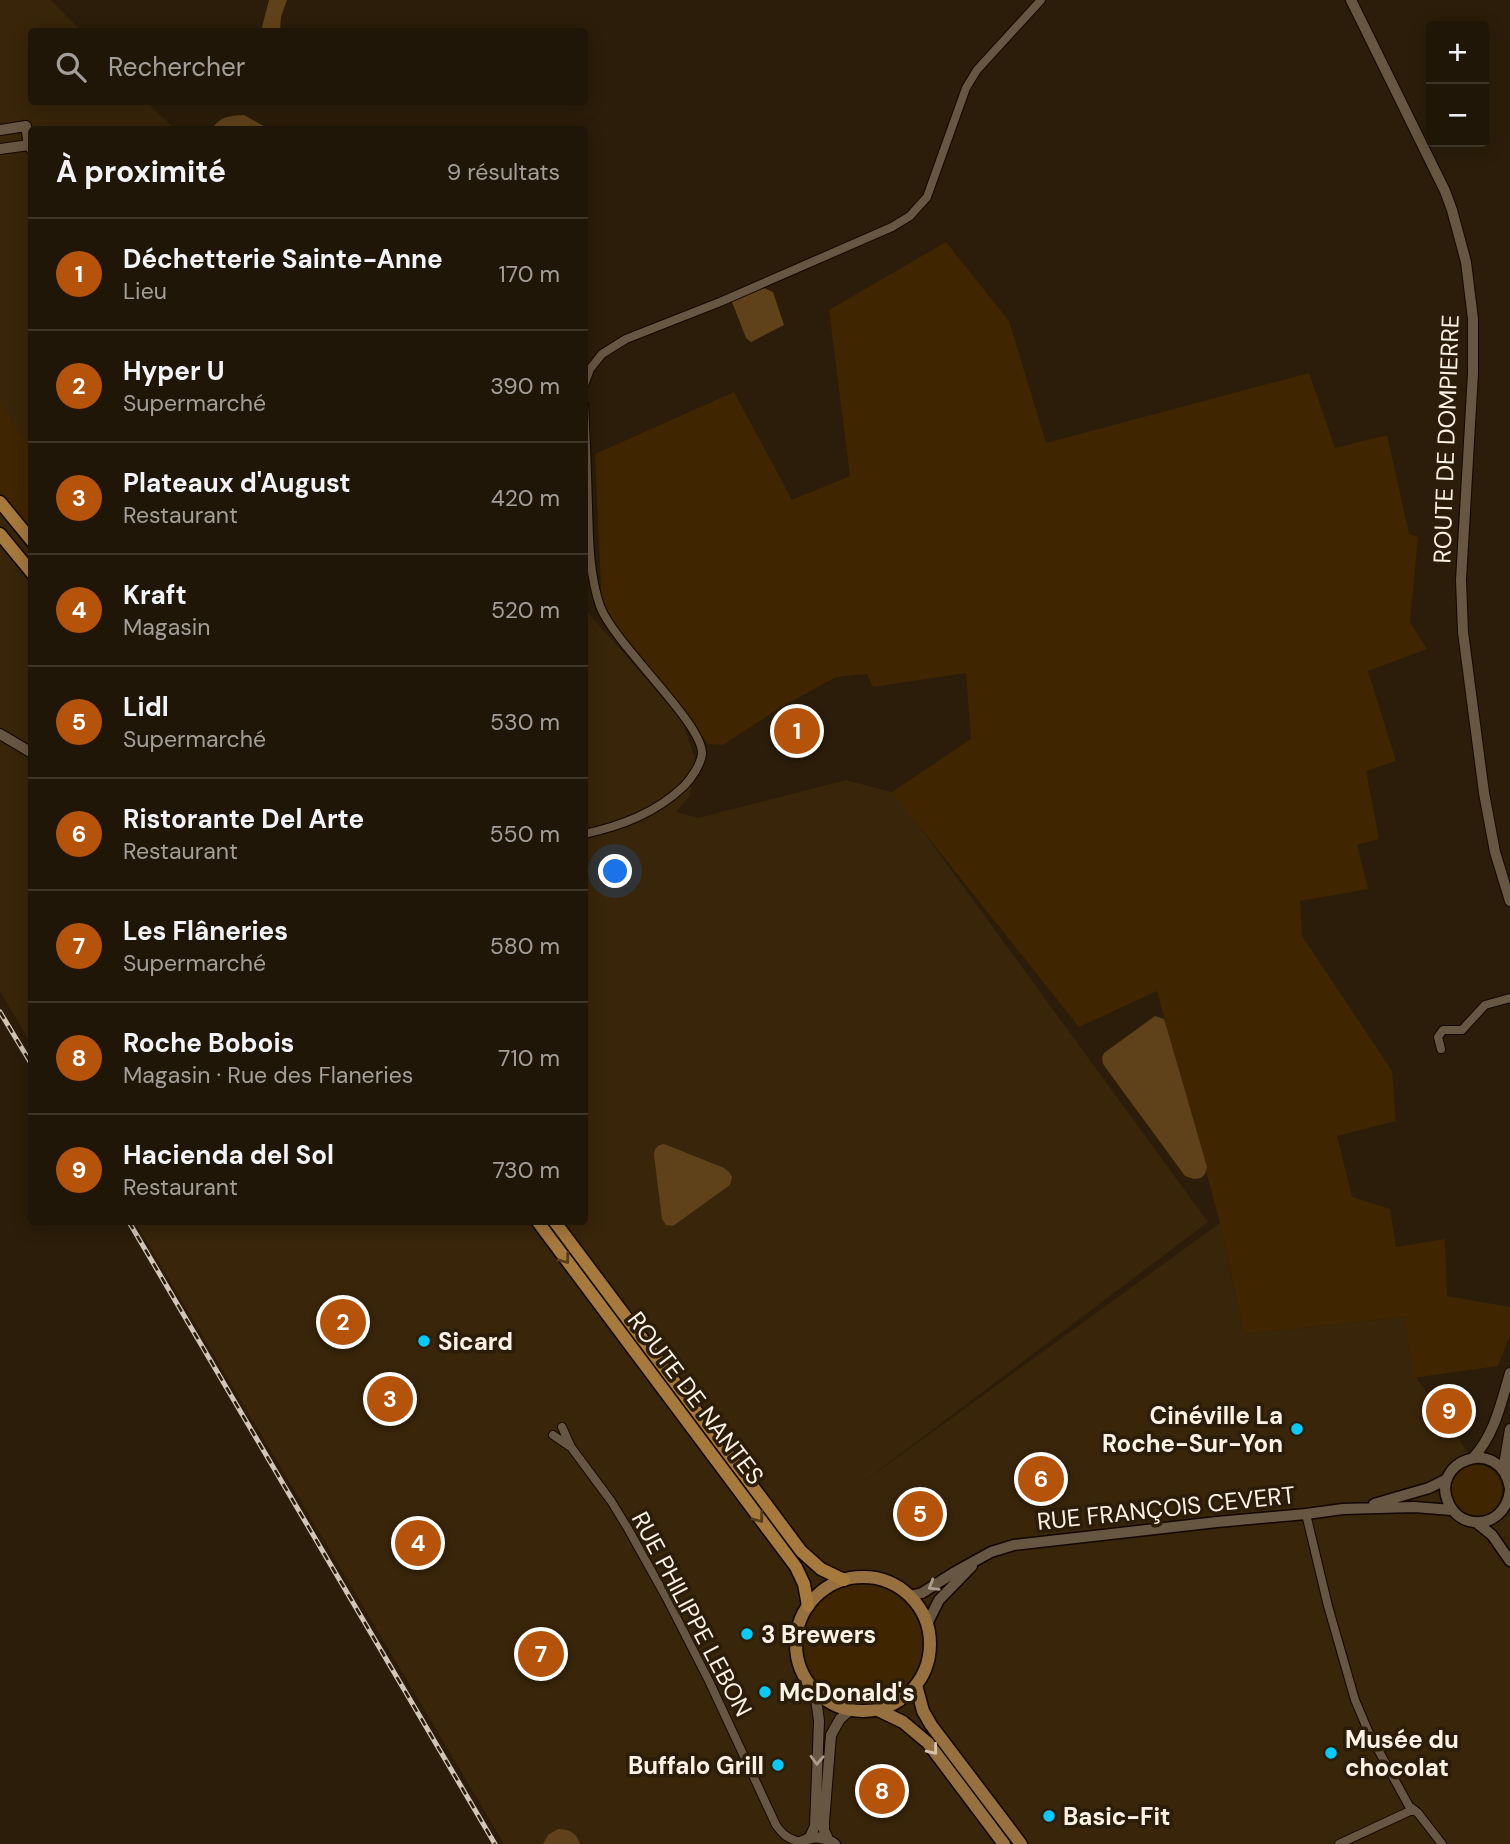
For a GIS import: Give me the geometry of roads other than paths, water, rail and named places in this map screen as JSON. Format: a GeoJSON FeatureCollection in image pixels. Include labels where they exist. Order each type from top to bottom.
{"type":"FeatureCollection","features":[{"type":"Feature","properties":{"kind":"highway"},"geometry":{"type":"LineString","coordinates":[[0,502],[28,536]]}},
{"type":"Feature","properties":{"kind":"highway"},"geometry":{"type":"LineString","coordinates":[[0,534],[28,568]]}},
{"type":"Feature","properties":{"kind":"highway","name":"ROUTE DE NANTES"},"geometry":{"type":"LineString","coordinates":[[540,1225],[792,1561],[801,1575],[808,1606]]}},
{"type":"Feature","properties":{"kind":"highway","name":"ROUTE DE NANTES"},"geometry":{"type":"LineString","coordinates":[[557,1225],[801,1551],[821,1569],[844,1580]]}},
{"type":"Feature","properties":{"kind":"main road"},"geometry":{"type":"LineString","coordinates":[[1477,1523],[1508,1511],[1510,1489],[1505,1472],[1499,1465],[1482,1458],[1473,1458],[1457,1465],[1447,1479],[1447,1500],[1459,1517],[1477,1523],[1492,1535],[1510,1561]]}},
{"type":"Feature","properties":{"kind":"main road","name":"RUE FRANÇOIS CEVERT"},"geometry":{"type":"LineString","coordinates":[[1363,1507],[1429,1488],[1447,1479]]}},
{"type":"Feature","properties":{"kind":"main road","name":"RUE FRANÇOIS CEVERT"},"geometry":{"type":"LineString","coordinates":[[909,1596],[936,1586],[991,1552],[1014,1545],[1363,1507],[1428,1507],[1452,1510]]}},
{"type":"Feature","properties":{"kind":"main road","name":"RUE FRANÇOIS CEVERT"},"geometry":{"type":"LineString","coordinates":[[927,1624],[939,1600],[976,1562]]}},
{"type":"Feature","properties":{"kind":"main road"},"geometry":{"type":"LineString","coordinates":[[861,1577],[895,1585],[920,1609],[927,1624],[930,1645],[926,1666],[916,1685],[899,1701],[878,1710],[849,1711],[831,1704],[815,1692],[804,1677],[797,1660],[795,1641],[799,1623],[808,1606],[823,1590],[844,1580],[861,1577]]}},
{"type":"Feature","properties":{"kind":"main road"},"geometry":{"type":"LineString","coordinates":[[916,1685],[923,1711],[931,1725],[1021,1844]]}},
{"type":"Feature","properties":{"kind":"main road"},"geometry":{"type":"LineString","coordinates":[[878,1710],[903,1722],[928,1743],[1004,1844]]}},
{"type":"Feature","properties":{"kind":"street"},"geometry":{"type":"LineString","coordinates":[[588,374],[602,354],[626,340],[720,302],[891,227],[910,216],[927,197],[966,88],[977,70],[1041,0]]}},
{"type":"Feature","properties":{"kind":"street","name":"ROUTE DE DOMPIERRE"},"geometry":{"type":"LineString","coordinates":[[1351,0],[1445,191],[1466,261],[1474,346],[1461,580],[1463,632],[1484,793],[1495,852],[1510,901]]}},
{"type":"Feature","properties":{"kind":"street"},"geometry":{"type":"LineString","coordinates":[[0,130],[26,127],[28,137]]}},
{"type":"Feature","properties":{"kind":"street"},"geometry":{"type":"LineString","coordinates":[[0,149],[28,147]]}},
{"type":"Feature","properties":{"kind":"street"},"geometry":{"type":"LineString","coordinates":[[588,506],[590,556],[596,593],[602,610],[614,631],[689,724],[700,744],[702,755],[687,783],[657,808],[635,819],[588,833]]}},
{"type":"Feature","properties":{"kind":"street"},"geometry":{"type":"LineString","coordinates":[[0,734],[28,751]]}},
{"type":"Feature","properties":{"kind":"street"},"geometry":{"type":"LineString","coordinates":[[1441,1049],[1438,1037],[1443,1030],[1462,1030],[1485,1005],[1510,998]]}},
{"type":"Feature","properties":{"kind":"street"},"geometry":{"type":"LineString","coordinates":[[1473,1458],[1484,1446],[1493,1429],[1510,1373]]}},
{"type":"Feature","properties":{"kind":"street","name":"RUE PHILIPPE LEBON"},"geometry":{"type":"LineString","coordinates":[[562,1427],[571,1447],[611,1502],[666,1597],[709,1681],[776,1825],[782,1834],[790,1839],[803,1841]]}},
{"type":"Feature","properties":{"kind":"street"},"geometry":{"type":"LineString","coordinates":[[1505,1472],[1510,1429]]}},
{"type":"Feature","properties":{"kind":"street"},"geometry":{"type":"LineString","coordinates":[[553,1435],[571,1447]]}},
{"type":"Feature","properties":{"kind":"street"},"geometry":{"type":"LineString","coordinates":[[1306,1514],[1354,1700],[1369,1733],[1412,1810],[1442,1844]]}},
{"type":"Feature","properties":{"kind":"street"},"geometry":{"type":"LineString","coordinates":[[803,1841],[814,1826],[819,1721],[815,1692]]}},
{"type":"Feature","properties":{"kind":"street"},"geometry":{"type":"LineString","coordinates":[[832,1842],[824,1830],[831,1735],[849,1711]]}},
{"type":"Feature","properties":{"kind":"street"},"geometry":{"type":"LineString","coordinates":[[1339,1844],[1412,1810]]}},
{"type":"Feature","properties":{"kind":"street"},"geometry":{"type":"LineString","coordinates":[[1002,1817],[1028,1844]]}},
{"type":"Feature","properties":{"kind":"street","name":"RUE PHILIPPE LEBON"},"geometry":{"type":"LineString","coordinates":[[776,1825],[781,1844]]}},
{"type":"Feature","properties":{"kind":"street"},"geometry":{"type":"LineString","coordinates":[[803,1841],[822,1837],[832,1842]]}},
{"type":"Feature","properties":{"kind":"railway"},"geometry":{"type":"LineString","coordinates":[[0,1012],[28,1058]]}},
{"type":"Feature","properties":{"kind":"railway"},"geometry":{"type":"LineString","coordinates":[[131,1225],[495,1844]]}},
{"type":"Feature","properties":{"kind":"place","name":"Déchetterie Sainte-Anne"},"geometry":{"type":"Point","coordinates":[797,731]}},
{"type":"Feature","properties":{"kind":"place","name":"Hyper U"},"geometry":{"type":"Point","coordinates":[343,1322]}},
{"type":"Feature","properties":{"kind":"place","name":"Sicard"},"geometry":{"type":"Point","coordinates":[424,1341]}},
{"type":"Feature","properties":{"kind":"place","name":"Plateaux d'August"},"geometry":{"type":"Point","coordinates":[390,1399]}},
{"type":"Feature","properties":{"kind":"place","name":"Hacienda del Sol"},"geometry":{"type":"Point","coordinates":[1449,1411]}},
{"type":"Feature","properties":{"kind":"place","name":"Cinéville La Roche-Sur-Yon"},"geometry":{"type":"Point","coordinates":[1297,1429]}},
{"type":"Feature","properties":{"kind":"place","name":"Ristorante Del Arte"},"geometry":{"type":"Point","coordinates":[1041,1479]}},
{"type":"Feature","properties":{"kind":"place","name":"Lidl"},"geometry":{"type":"Point","coordinates":[920,1514]}},
{"type":"Feature","properties":{"kind":"place","name":"Kraft"},"geometry":{"type":"Point","coordinates":[418,1543]}},
{"type":"Feature","properties":{"kind":"place","name":"3 Brewers"},"geometry":{"type":"Point","coordinates":[747,1634]}},
{"type":"Feature","properties":{"kind":"place","name":"Les Flâneries"},"geometry":{"type":"Point","coordinates":[541,1654]}},
{"type":"Feature","properties":{"kind":"place","name":"McDonald's"},"geometry":{"type":"Point","coordinates":[765,1692]}},
{"type":"Feature","properties":{"kind":"place","name":"Musée du chocolat"},"geometry":{"type":"Point","coordinates":[1331,1753]}},
{"type":"Feature","properties":{"kind":"place","name":"Buffalo Grill"},"geometry":{"type":"Point","coordinates":[778,1765]}},
{"type":"Feature","properties":{"kind":"place","name":"Roche Bobois"},"geometry":{"type":"Point","coordinates":[882,1791]}},
{"type":"Feature","properties":{"kind":"place","name":"Basic-Fit"},"geometry":{"type":"Point","coordinates":[1049,1816]}}]}
